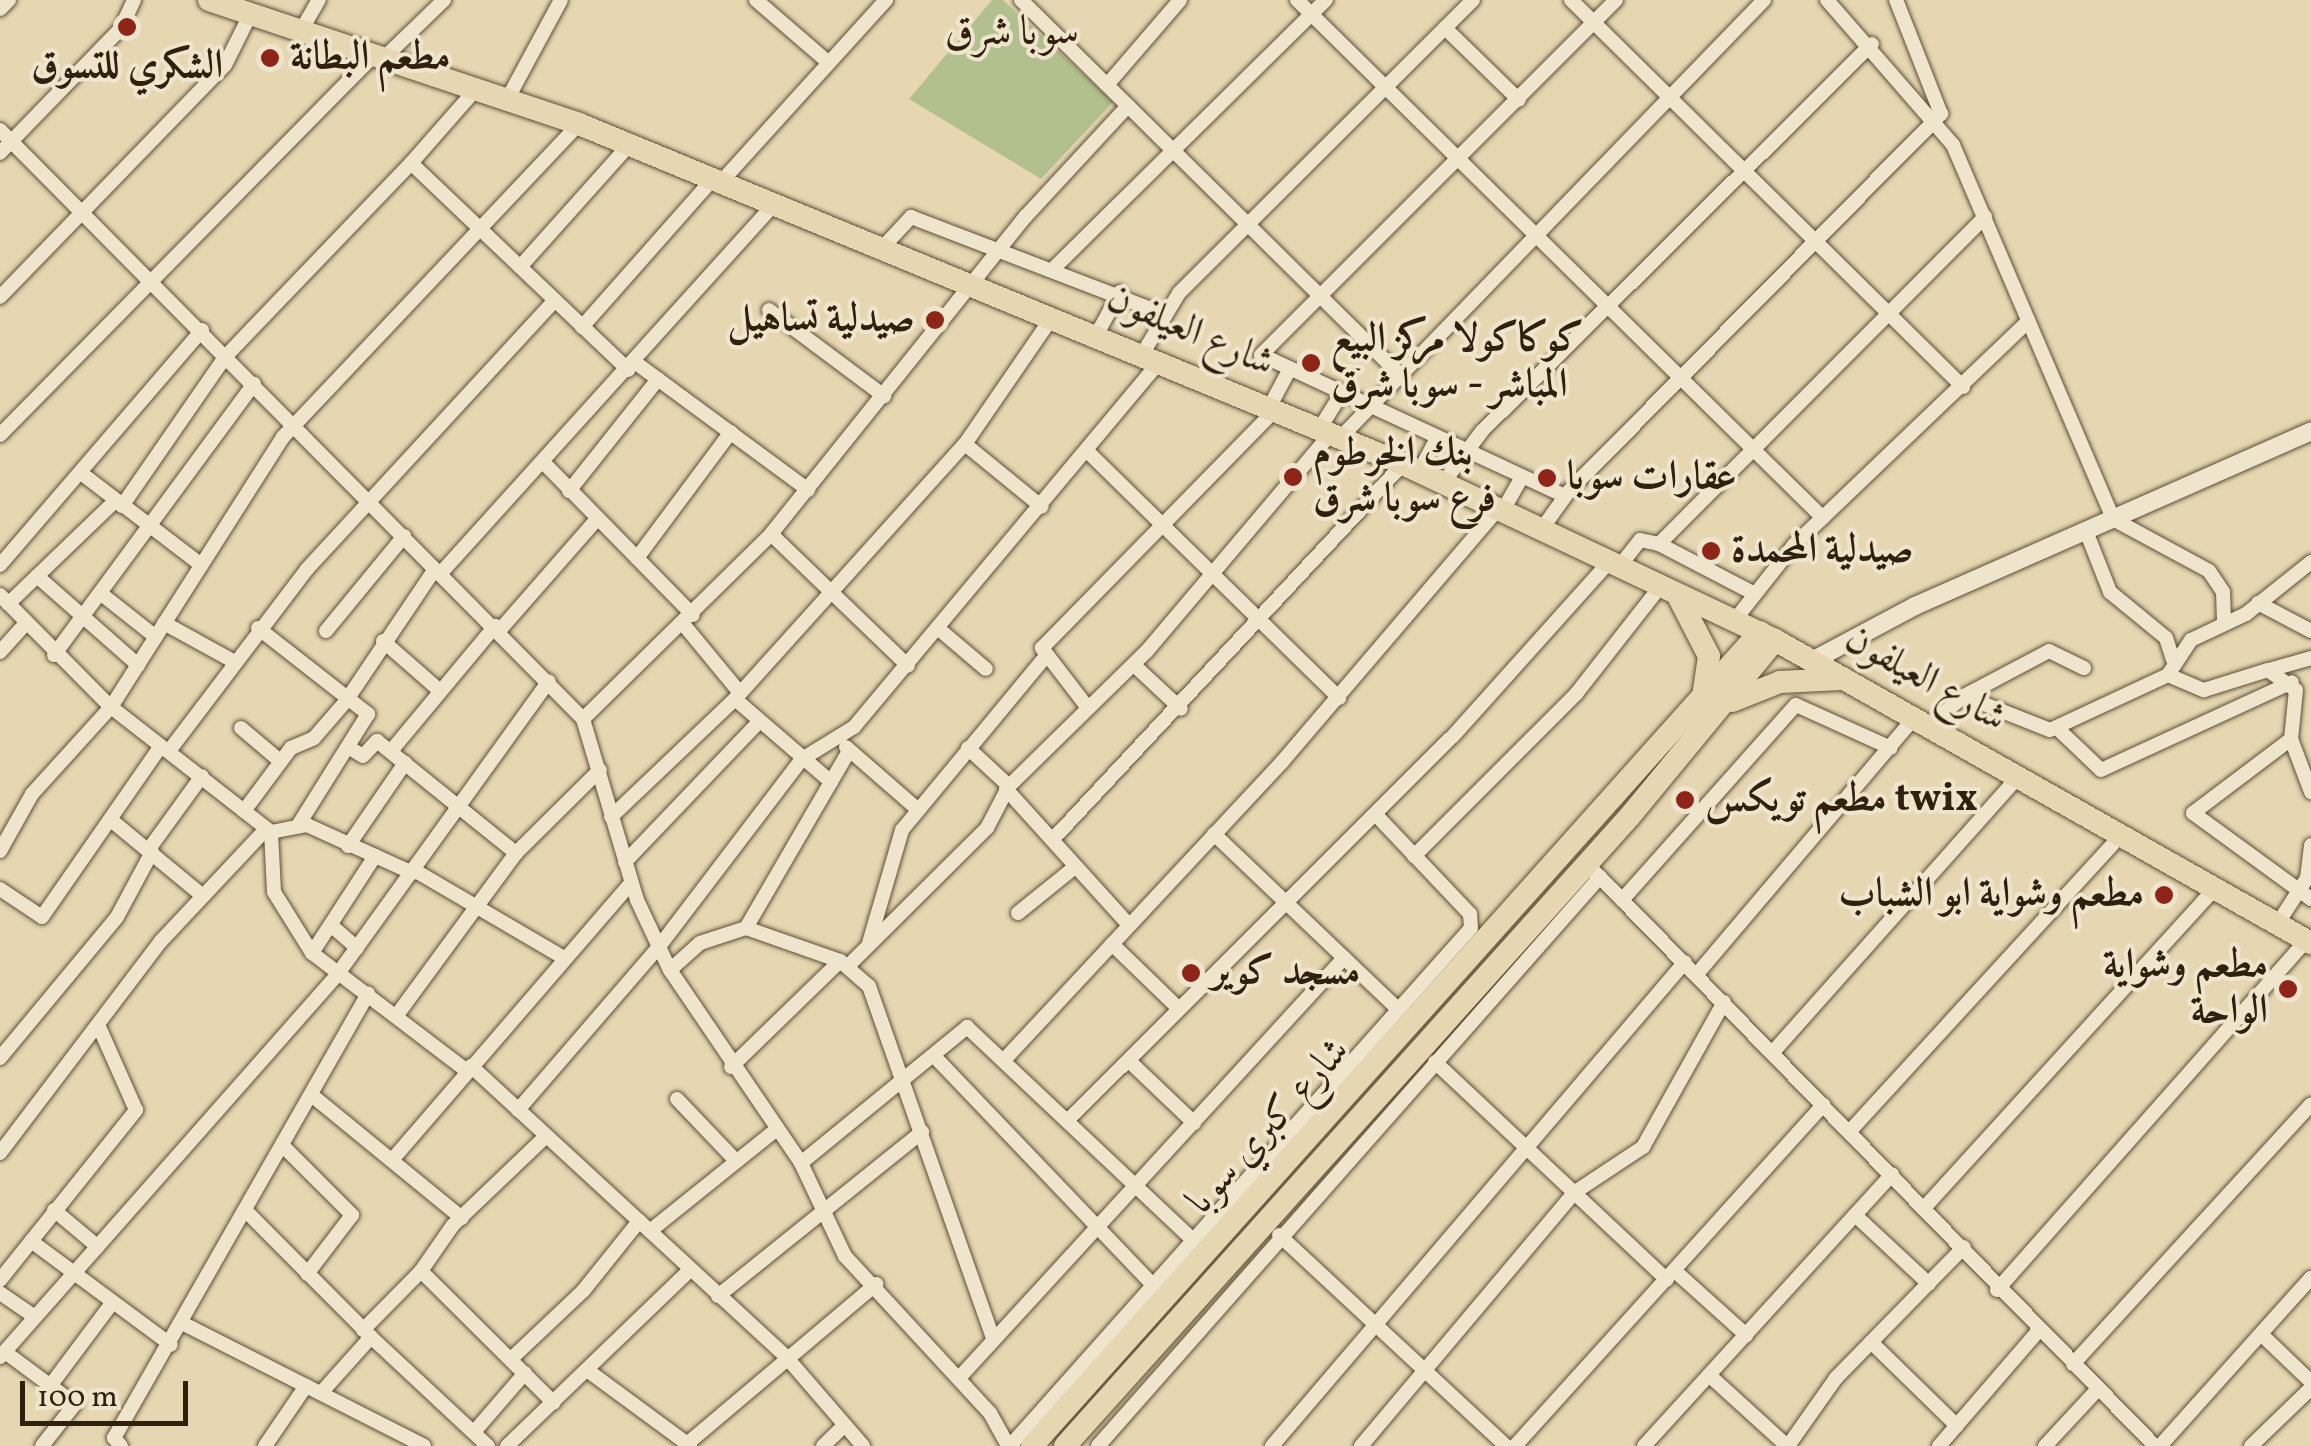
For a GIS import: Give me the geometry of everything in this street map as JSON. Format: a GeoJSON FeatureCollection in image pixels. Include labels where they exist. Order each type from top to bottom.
{"type":"FeatureCollection","features":[{"type":"Feature","properties":{"kind":"highway","name":"شارع العيلفون"},"geometry":{"type":"LineString","coordinates":[[209,0],[578,124],[1054,315],[1443,482],[1767,636],[2020,774],[2309,942]]}},
{"type":"Feature","properties":{"kind":"highway"},"geometry":{"type":"LineString","coordinates":[[1668,591],[1709,656],[1713,703],[1780,682],[1843,680]]}},
{"type":"Feature","properties":{"kind":"highway","name":"شارع كبري سوبا"},"geometry":{"type":"LineString","coordinates":[[1032,1446],[1509,929],[1713,703],[1767,636]]}},
{"type":"Feature","properties":{"kind":"highway","name":"شارع كبري سوبا"},"geometry":{"type":"LineString","coordinates":[[1065,1446],[1509,929],[1594,870],[1713,703]]}},
{"type":"Feature","properties":{"kind":"street"},"geometry":{"type":"LineString","coordinates":[[0,9],[9,0]]}},
{"type":"Feature","properties":{"kind":"street"},"geometry":{"type":"LineString","coordinates":[[0,153],[121,28],[134,0]]}},
{"type":"Feature","properties":{"kind":"street"},"geometry":{"type":"LineString","coordinates":[[302,29],[318,0]]}},
{"type":"Feature","properties":{"kind":"street"},"geometry":{"type":"LineString","coordinates":[[0,435],[381,55],[444,0]]}},
{"type":"Feature","properties":{"kind":"street"},"geometry":{"type":"LineString","coordinates":[[508,98],[561,0]]}},
{"type":"Feature","properties":{"kind":"street"},"geometry":{"type":"LineString","coordinates":[[756,0],[829,63]]}},
{"type":"Feature","properties":{"kind":"street"},"geometry":{"type":"LineString","coordinates":[[582,327],[886,0]]}},
{"type":"Feature","properties":{"kind":"street"},"geometry":{"type":"LineString","coordinates":[[1107,85],[1180,0]]}},
{"type":"Feature","properties":{"kind":"street"},"geometry":{"type":"LineString","coordinates":[[1298,0],[1823,518]]}},
{"type":"Feature","properties":{"kind":"street"},"geometry":{"type":"LineString","coordinates":[[1054,268],[1326,0]]}},
{"type":"Feature","properties":{"kind":"street"},"geometry":{"type":"LineString","coordinates":[[746,928],[831,782],[844,746],[1087,451],[1152,357],[1164,314],[1249,223],[1473,0]]}},
{"type":"Feature","properties":{"kind":"street"},"geometry":{"type":"LineString","coordinates":[[1572,0],[1963,386]]}},
{"type":"Feature","properties":{"kind":"street"},"geometry":{"type":"LineString","coordinates":[[1565,496],[1289,371],[1262,352],[1460,160],[1616,0]]}},
{"type":"Feature","properties":{"kind":"street"},"geometry":{"type":"LineString","coordinates":[[731,1067],[868,946],[987,828],[1008,788],[1134,665],[1207,574],[1331,433],[1367,406],[1764,0]]}},
{"type":"Feature","properties":{"kind":"street"},"geometry":{"type":"LineString","coordinates":[[1827,0],[1872,44],[1937,120],[1985,217],[2113,519],[2209,571],[2224,592],[2224,624]]}},
{"type":"Feature","properties":{"kind":"street"},"geometry":{"type":"LineString","coordinates":[[1541,530],[1565,496],[1937,120],[1941,101],[1896,0]]}},
{"type":"Feature","properties":{"kind":"street"},"geometry":{"type":"LineString","coordinates":[[1026,2],[1397,372]]}},
{"type":"Feature","properties":{"kind":"street"},"geometry":{"type":"LineString","coordinates":[[0,297],[225,64],[251,13]]}},
{"type":"Feature","properties":{"kind":"street"},"geometry":{"type":"LineString","coordinates":[[1445,28],[1518,100]]}},
{"type":"Feature","properties":{"kind":"street"},"geometry":{"type":"LineString","coordinates":[[1443,482],[1465,451],[1872,44]]}},
{"type":"Feature","properties":{"kind":"street"},"geometry":{"type":"LineString","coordinates":[[477,88],[411,163],[226,356],[118,503],[4,600],[54,656],[111,707],[268,831],[274,892],[312,953],[518,1110],[788,1359],[864,1446]]}},
{"type":"Feature","properties":{"kind":"street"},"geometry":{"type":"LineString","coordinates":[[583,719],[688,620],[770,534],[976,284],[997,253],[1128,106]]}},
{"type":"Feature","properties":{"kind":"street"},"geometry":{"type":"LineString","coordinates":[[0,852],[5,821],[111,707],[200,564],[295,425],[483,232],[578,124]]}},
{"type":"Feature","properties":{"kind":"street"},"geometry":{"type":"LineString","coordinates":[[0,130],[549,680],[583,719],[631,882],[670,970],[731,1067],[801,1163],[842,1251],[959,1378],[1009,1446],[1474,920],[1376,815]]}},
{"type":"Feature","properties":{"kind":"street"},"geometry":{"type":"LineString","coordinates":[[520,267],[629,145]]}},
{"type":"Feature","properties":{"kind":"street"},"geometry":{"type":"LineString","coordinates":[[411,163],[582,327],[808,490]]}},
{"type":"Feature","properties":{"kind":"street"},"geometry":{"type":"LineString","coordinates":[[244,811],[280,761],[346,700],[383,641],[438,571],[632,366],[775,203]]}},
{"type":"Feature","properties":{"kind":"street"},"geometry":{"type":"LineString","coordinates":[[884,246],[910,216],[997,253],[1120,292],[1164,314]]}},
{"type":"Feature","properties":{"kind":"street"},"geometry":{"type":"LineString","coordinates":[[1659,544],[1750,446],[1985,217]]}},
{"type":"Feature","properties":{"kind":"street"},"geometry":{"type":"LineString","coordinates":[[1097,334],[1120,292]]}},
{"type":"Feature","properties":{"kind":"street"},"geometry":{"type":"LineString","coordinates":[[0,889],[42,917],[258,628],[368,499],[554,301]]}},
{"type":"Feature","properties":{"kind":"street"},"geometry":{"type":"LineString","coordinates":[[768,310],[884,396]]}},
{"type":"Feature","properties":{"kind":"street"},"geometry":{"type":"LineString","coordinates":[[611,817],[737,696],[966,444],[1054,315]]}},
{"type":"Feature","properties":{"kind":"street"},"geometry":{"type":"LineString","coordinates":[[1734,621],[1753,593],[1823,518],[2028,321]]}},
{"type":"Feature","properties":{"kind":"street"},"geometry":{"type":"LineString","coordinates":[[0,566],[202,330]]}},
{"type":"Feature","properties":{"kind":"street"},"geometry":{"type":"LineString","coordinates":[[1088,708],[1046,656],[1043,646],[1162,532],[1273,408],[1289,371]]}},
{"type":"Feature","properties":{"kind":"street"},"geometry":{"type":"LineString","coordinates":[[569,491],[658,380]]}},
{"type":"Feature","properties":{"kind":"street"},"geometry":{"type":"LineString","coordinates":[[54,656],[104,596],[254,384]]}},
{"type":"Feature","properties":{"kind":"street"},"geometry":{"type":"LineString","coordinates":[[1331,433],[1341,394]]}},
{"type":"Feature","properties":{"kind":"street"},"geometry":{"type":"LineString","coordinates":[[1812,661],[2086,531],[2311,431]]}},
{"type":"Feature","properties":{"kind":"street"},"geometry":{"type":"LineString","coordinates":[[636,558],[731,432]]}},
{"type":"Feature","properties":{"kind":"street"},"geometry":{"type":"LineString","coordinates":[[1056,836],[1437,438]]}},
{"type":"Feature","properties":{"kind":"street"},"geometry":{"type":"LineString","coordinates":[[966,444],[1042,507]]}},
{"type":"Feature","properties":{"kind":"street"},"geometry":{"type":"LineString","coordinates":[[1087,451],[1162,532],[1338,698]]}},
{"type":"Feature","properties":{"kind":"street"},"geometry":{"type":"LineString","coordinates":[[543,462],[636,558],[688,620],[758,722],[831,782]]}},
{"type":"Feature","properties":{"kind":"street"},"geometry":{"type":"LineString","coordinates":[[81,473],[200,564]]}},
{"type":"Feature","properties":{"kind":"street"},"geometry":{"type":"LineString","coordinates":[[1005,1059],[1338,698],[1500,511],[1522,477]]}},
{"type":"Feature","properties":{"kind":"street"},"geometry":{"type":"LineString","coordinates":[[391,750],[439,690],[598,518]]}},
{"type":"Feature","properties":{"kind":"street"},"geometry":{"type":"LineString","coordinates":[[2086,531],[2110,592],[2166,638],[2171,669],[2204,690],[2311,658]]}},
{"type":"Feature","properties":{"kind":"street"},"geometry":{"type":"LineString","coordinates":[[770,534],[908,666]]}},
{"type":"Feature","properties":{"kind":"street"},"geometry":{"type":"LineString","coordinates":[[326,631],[404,536]]}},
{"type":"Feature","properties":{"kind":"street"},"geometry":{"type":"LineString","coordinates":[[1069,1119],[1283,898],[1376,815],[1640,540],[1659,544],[1753,593]]}},
{"type":"Feature","properties":{"kind":"street"},"geometry":{"type":"LineString","coordinates":[[2058,729],[2171,669],[2191,640],[2258,602],[2311,562]]}},
{"type":"Feature","properties":{"kind":"street"},"geometry":{"type":"LineString","coordinates":[[36,576],[81,620],[138,665]]}},
{"type":"Feature","properties":{"kind":"street"},"geometry":{"type":"LineString","coordinates":[[1414,856],[1576,694],[1668,591]]}},
{"type":"Feature","properties":{"kind":"street"},"geometry":{"type":"LineString","coordinates":[[104,596],[156,637]]}},
{"type":"Feature","properties":{"kind":"street"},"geometry":{"type":"LineString","coordinates":[[2258,602],[2311,631]]}},
{"type":"Feature","properties":{"kind":"street"},"geometry":{"type":"LineString","coordinates":[[164,622],[235,662]]}},
{"type":"Feature","properties":{"kind":"street"},"geometry":{"type":"LineString","coordinates":[[0,652],[25,624]]}},
{"type":"Feature","properties":{"kind":"street"},"geometry":{"type":"LineString","coordinates":[[258,628],[368,714],[299,824]]}},
{"type":"Feature","properties":{"kind":"street"},"geometry":{"type":"LineString","coordinates":[[940,630],[986,669]]}},
{"type":"Feature","properties":{"kind":"street"},"geometry":{"type":"LineString","coordinates":[[383,641],[439,690]]}},
{"type":"Feature","properties":{"kind":"street"},"geometry":{"type":"LineString","coordinates":[[1697,974],[1891,748],[1923,720],[2049,652],[2084,668]]}},
{"type":"Feature","properties":{"kind":"street"},"geometry":{"type":"LineString","coordinates":[[868,946],[895,844],[917,809],[1046,656]]}},
{"type":"Feature","properties":{"kind":"street"},"geometry":{"type":"LineString","coordinates":[[1134,665],[1182,708]]}},
{"type":"Feature","properties":{"kind":"street"},"geometry":{"type":"LineString","coordinates":[[2268,670],[2292,682]]}},
{"type":"Feature","properties":{"kind":"street"},"geometry":{"type":"LineString","coordinates":[[42,1446],[75,1404],[2,1354],[337,975],[549,680]]}},
{"type":"Feature","properties":{"kind":"street"},"geometry":{"type":"LineString","coordinates":[[1964,696],[2058,729],[2102,770],[2292,682]]}},
{"type":"Feature","properties":{"kind":"street"},"geometry":{"type":"LineString","coordinates":[[2292,682],[2290,739],[2311,792]]}},
{"type":"Feature","properties":{"kind":"street"},"geometry":{"type":"LineString","coordinates":[[1622,900],[1796,705],[1891,748]]}},
{"type":"Feature","properties":{"kind":"street"},"geometry":{"type":"LineString","coordinates":[[625,862],[758,722]]}},
{"type":"Feature","properties":{"kind":"street"},"geometry":{"type":"LineString","coordinates":[[241,728],[280,761]]}},
{"type":"Feature","properties":{"kind":"street"},"geometry":{"type":"LineString","coordinates":[[2290,739],[2194,813],[2304,896]]}},
{"type":"Feature","properties":{"kind":"street"},"geometry":{"type":"LineString","coordinates":[[348,747],[362,756],[378,741],[516,853]]}},
{"type":"Feature","properties":{"kind":"street"},"geometry":{"type":"LineString","coordinates":[[518,1110],[658,948],[802,759],[844,746]]}},
{"type":"Feature","properties":{"kind":"street"},"geometry":{"type":"LineString","coordinates":[[844,746],[917,809]]}},
{"type":"Feature","properties":{"kind":"street"},"geometry":{"type":"LineString","coordinates":[[968,748],[1056,836],[1075,867],[1129,925]]}},
{"type":"Feature","properties":{"kind":"street"},"geometry":{"type":"LineString","coordinates":[[348,846],[405,763]]}},
{"type":"Feature","properties":{"kind":"street"},"geometry":{"type":"LineString","coordinates":[[397,1015],[516,853],[600,770]]}},
{"type":"Feature","properties":{"kind":"street"},"geometry":{"type":"LineString","coordinates":[[1772,1052],[2020,774]]}},
{"type":"Feature","properties":{"kind":"street"},"geometry":{"type":"LineString","coordinates":[[0,1058],[117,917],[150,851],[202,776]]}},
{"type":"Feature","properties":{"kind":"street"},"geometry":{"type":"LineString","coordinates":[[111,820],[204,896]]}},
{"type":"Feature","properties":{"kind":"street"},"geometry":{"type":"LineString","coordinates":[[2,1148],[204,896],[268,831],[299,824],[413,871],[477,902],[564,958]]}},
{"type":"Feature","properties":{"kind":"street"},"geometry":{"type":"LineString","coordinates":[[1214,834],[1398,1009]]}},
{"type":"Feature","properties":{"kind":"street"},"geometry":{"type":"LineString","coordinates":[[1850,1131],[2122,834]]}},
{"type":"Feature","properties":{"kind":"street"},"geometry":{"type":"LineString","coordinates":[[2278,923],[2304,896],[2311,845]]}},
{"type":"Feature","properties":{"kind":"street"},"geometry":{"type":"LineString","coordinates":[[312,953],[333,927],[376,856]]}},
{"type":"Feature","properties":{"kind":"street"},"geometry":{"type":"LineString","coordinates":[[1018,914],[1075,867]]}},
{"type":"Feature","properties":{"kind":"street"},"geometry":{"type":"LineString","coordinates":[[1098,1446],[1279,1235],[1435,1062],[1594,870],[1964,1247],[1997,1290],[2157,1446],[2311,1278]]}},
{"type":"Feature","properties":{"kind":"street"},"geometry":{"type":"LineString","coordinates":[[392,1160],[631,882]]}},
{"type":"Feature","properties":{"kind":"street"},"geometry":{"type":"LineString","coordinates":[[1925,1208],[2216,887]]}},
{"type":"Feature","properties":{"kind":"street"},"geometry":{"type":"LineString","coordinates":[[333,927],[357,948]]}},
{"type":"Feature","properties":{"kind":"street"},"geometry":{"type":"LineString","coordinates":[[670,970],[700,943],[746,928],[844,964],[873,992],[994,1340]]}},
{"type":"Feature","properties":{"kind":"street"},"geometry":{"type":"LineString","coordinates":[[1997,1290],[2309,942]]}},
{"type":"Feature","properties":{"kind":"street"},"geometry":{"type":"LineString","coordinates":[[1112,944],[1179,1009]]}},
{"type":"Feature","properties":{"kind":"street"},"geometry":{"type":"LineString","coordinates":[[959,1378],[1344,958]]}},
{"type":"Feature","properties":{"kind":"street"},"geometry":{"type":"LineString","coordinates":[[1272,1446],[1685,962]]}},
{"type":"Feature","properties":{"kind":"street"},"geometry":{"type":"LineString","coordinates":[[121,1446],[114,1438],[286,1148],[368,994]]}},
{"type":"Feature","properties":{"kind":"street"},"geometry":{"type":"LineString","coordinates":[[1361,1446],[1576,1192],[1642,1147],[1724,1002]]}},
{"type":"Feature","properties":{"kind":"street"},"geometry":{"type":"LineString","coordinates":[[801,1163],[967,1027],[1194,1240]]}},
{"type":"Feature","properties":{"kind":"street"},"geometry":{"type":"LineString","coordinates":[[0,1280],[136,1110],[100,1029]]}},
{"type":"Feature","properties":{"kind":"street"},"geometry":{"type":"LineString","coordinates":[[935,1057],[1152,1284]]}},
{"type":"Feature","properties":{"kind":"street"},"geometry":{"type":"LineString","coordinates":[[1129,1061],[1194,1123]]}},
{"type":"Feature","properties":{"kind":"street"},"geometry":{"type":"LineString","coordinates":[[1435,1062],[1671,1276],[1746,1334]]}},
{"type":"Feature","properties":{"kind":"street"},"geometry":{"type":"LineString","coordinates":[[314,1097],[462,1218]]}},
{"type":"Feature","properties":{"kind":"street"},"geometry":{"type":"LineString","coordinates":[[677,1100],[736,1161]]}},
{"type":"Feature","properties":{"kind":"street"},"geometry":{"type":"LineString","coordinates":[[2073,1364],[2311,1104]]}},
{"type":"Feature","properties":{"kind":"street"},"geometry":{"type":"LineString","coordinates":[[1515,1446],[1823,1105]]}},
{"type":"Feature","properties":{"kind":"street"},"geometry":{"type":"LineString","coordinates":[[511,1359],[645,1226],[777,1129]]}},
{"type":"Feature","properties":{"kind":"street"},"geometry":{"type":"LineString","coordinates":[[718,1296],[824,1206],[922,1132]]}},
{"type":"Feature","properties":{"kind":"street"},"geometry":{"type":"LineString","coordinates":[[321,1393],[462,1218],[546,1136]]}},
{"type":"Feature","properties":{"kind":"street"},"geometry":{"type":"LineString","coordinates":[[286,1148],[352,1214],[307,1274]]}},
{"type":"Feature","properties":{"kind":"street"},"geometry":{"type":"LineString","coordinates":[[1644,1446],[1892,1174]]}},
{"type":"Feature","properties":{"kind":"street"},"geometry":{"type":"LineString","coordinates":[[54,1210],[98,1247]]}},
{"type":"Feature","properties":{"kind":"street"},"geometry":{"type":"LineString","coordinates":[[248,1212],[367,1333],[488,1446]]}},
{"type":"Feature","properties":{"kind":"street"},"geometry":{"type":"LineString","coordinates":[[1856,1215],[1929,1284]]}},
{"type":"Feature","properties":{"kind":"street"},"geometry":{"type":"LineString","coordinates":[[1279,1235],[1506,1446]]}},
{"type":"Feature","properties":{"kind":"street"},"geometry":{"type":"LineString","coordinates":[[30,1241],[170,1345]]}},
{"type":"Feature","properties":{"kind":"street"},"geometry":{"type":"LineString","coordinates":[[1710,1374],[1787,1446],[1872,1342],[1964,1247]]}},
{"type":"Feature","properties":{"kind":"street"},"geometry":{"type":"LineString","coordinates":[[421,1270],[554,1403]]}},
{"type":"Feature","properties":{"kind":"street"},"geometry":{"type":"LineString","coordinates":[[507,1446],[690,1270]]}},
{"type":"Feature","properties":{"kind":"street"},"geometry":{"type":"LineString","coordinates":[[587,1370],[689,1445],[876,1284]]}},
{"type":"Feature","properties":{"kind":"street"},"geometry":{"type":"LineString","coordinates":[[0,1294],[36,1317]]}},
{"type":"Feature","properties":{"kind":"street"},"geometry":{"type":"LineString","coordinates":[[50,1386],[112,1303]]}},
{"type":"Feature","properties":{"kind":"street"},"geometry":{"type":"LineString","coordinates":[[184,1324],[424,1446]]}},
{"type":"Feature","properties":{"kind":"street"},"geometry":{"type":"LineString","coordinates":[[1940,1446],[2040,1330]]}},
{"type":"Feature","properties":{"kind":"street"},"geometry":{"type":"LineString","coordinates":[[2251,1446],[2311,1385],[2261,1334]]}},
{"type":"Feature","properties":{"kind":"street"},"geometry":{"type":"LineString","coordinates":[[1872,1342],[1957,1426]]}},
{"type":"Feature","properties":{"kind":"street"},"geometry":{"type":"LineString","coordinates":[[474,1432],[525,1373]]}},
{"type":"Feature","properties":{"kind":"street"},"geometry":{"type":"LineString","coordinates":[[264,1446],[306,1386]]}},
{"type":"Feature","properties":{"kind":"street"},"geometry":{"type":"LineString","coordinates":[[2045,1446],[2098,1389]]}},
{"type":"Feature","properties":{"kind":"street"},"geometry":{"type":"LineString","coordinates":[[1804,1446],[1809,1422]]}},
{"type":"Feature","properties":{"kind":"street"},"geometry":{"type":"LineString","coordinates":[[824,1446],[844,1426]]}},
{"type":"Feature","properties":{"kind":"green space"},"geometry":{"type":"Polygon","coordinates":[[[992,0],[1003,0],[1113,102],[1041,179],[909,99],[992,0]]]}},
{"type":"Feature","properties":{"kind":"place","name":"الشكري للتسوق"},"geometry":{"type":"Point","coordinates":[127,27]}},
{"type":"Feature","properties":{"kind":"place","name":"مطعم البطانة"},"geometry":{"type":"Point","coordinates":[270,58]}},
{"type":"Feature","properties":{"kind":"place","name":"صيدلية تساهيل"},"geometry":{"type":"Point","coordinates":[935,320]}},
{"type":"Feature","properties":{"kind":"place","name":"كوكاكولا مركز البيع المباشر - سوبا شرق"},"geometry":{"type":"Point","coordinates":[1311,363]}},
{"type":"Feature","properties":{"kind":"place","name":"بنك الخرطوم فرع سوبا شرق"},"geometry":{"type":"Point","coordinates":[1293,477]}},
{"type":"Feature","properties":{"kind":"place","name":"عقارات سوبا"},"geometry":{"type":"Point","coordinates":[1547,478]}},
{"type":"Feature","properties":{"kind":"place","name":"صيدلية المحمدة"},"geometry":{"type":"Point","coordinates":[1711,551]}},
{"type":"Feature","properties":{"kind":"place","name":"مطعم تويكس twix"},"geometry":{"type":"Point","coordinates":[1685,800]}},
{"type":"Feature","properties":{"kind":"place","name":"مطعم وشواية ابو الشباب"},"geometry":{"type":"Point","coordinates":[2164,895]}},
{"type":"Feature","properties":{"kind":"place","name":"مسجد كوير"},"geometry":{"type":"Point","coordinates":[1191,973]}},
{"type":"Feature","properties":{"kind":"place","name":"مطعم وشواية الواحة"},"geometry":{"type":"Point","coordinates":[2288,989]}},
{"type":"Feature","properties":{"kind":"district","name":"سوبا شرق"},"geometry":{"type":"Point","coordinates":[1012,34]}}]}
